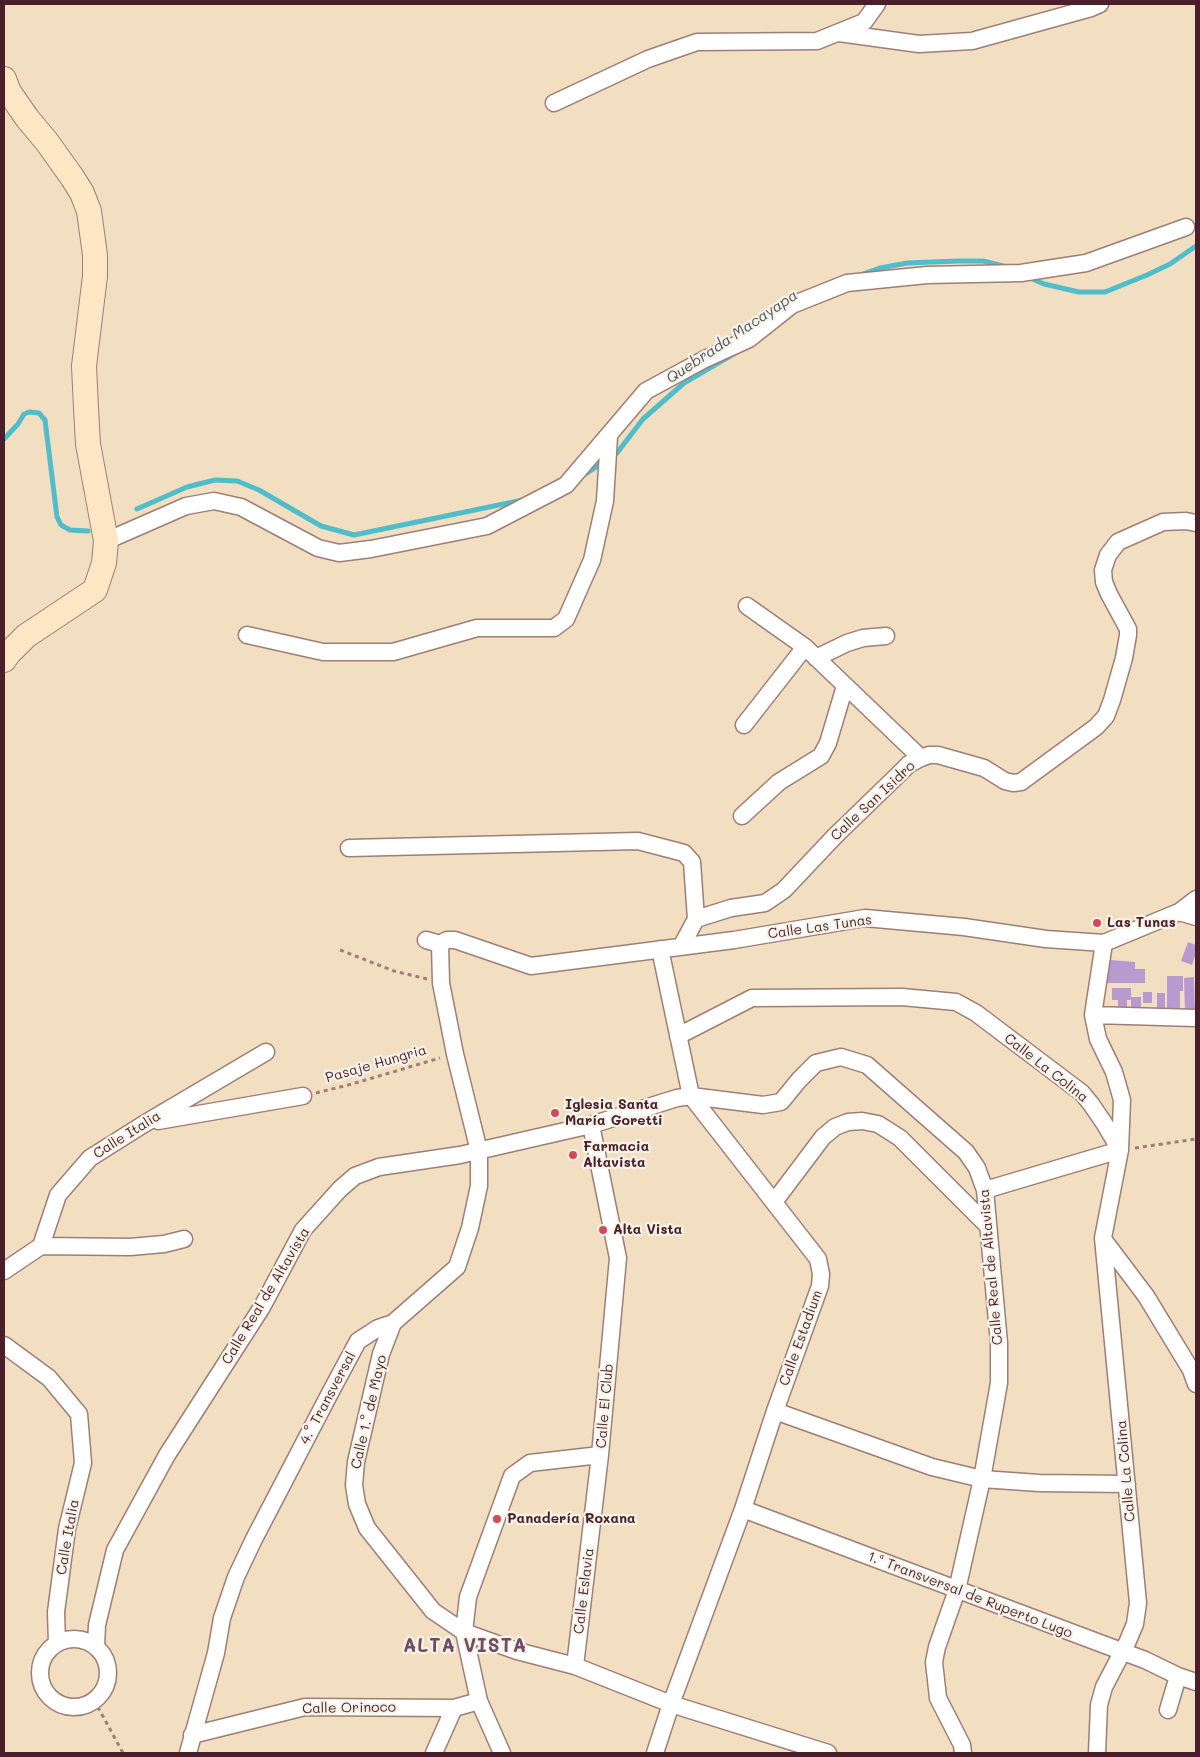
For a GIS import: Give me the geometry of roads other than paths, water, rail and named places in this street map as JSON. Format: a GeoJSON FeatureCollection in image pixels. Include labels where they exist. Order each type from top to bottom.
{"type":"FeatureCollection","features":[{"type":"Feature","properties":{"kind":"main road"},"geometry":{"type":"LineString","coordinates":[[4,79],[9,92],[27,118],[72,177],[82,193],[89,211],[95,255],[95,276],[84,366],[86,408],[88,444],[106,541],[104,563],[95,590],[26,636],[4,660]]}},
{"type":"Feature","properties":{"kind":"street"},"geometry":{"type":"LineString","coordinates":[[554,103],[648,59],[697,42],[817,41],[864,22],[876,4]]}},
{"type":"Feature","properties":{"kind":"street"},"geometry":{"type":"LineString","coordinates":[[837,33],[920,44],[972,41],[1092,8],[1100,4]]}},
{"type":"Feature","properties":{"kind":"street"},"geometry":{"type":"LineString","coordinates":[[106,541],[186,506],[214,501],[241,507],[318,548],[339,553],[371,549],[487,526],[566,485],[646,391],[703,360],[749,339],[792,305],[847,283],[927,275],[1021,273],[1086,263],[1186,228]]}},
{"type":"Feature","properties":{"kind":"street"},"geometry":{"type":"LineString","coordinates":[[247,635],[323,652],[393,652],[477,628],[554,628],[566,619],[592,560],[604,501],[609,436]]}},
{"type":"Feature","properties":{"kind":"street","name":"Calle San Isidro"},"geometry":{"type":"LineString","coordinates":[[696,918],[731,908],[766,903],[784,890],[898,774],[909,764],[921,758],[929,755],[938,755],[984,768],[1005,781],[1020,782],[1096,727],[1106,716],[1112,700],[1124,658],[1128,635],[1128,629],[1104,582],[1103,570],[1108,554],[1118,542],[1163,522],[1186,521],[1196,523]]}},
{"type":"Feature","properties":{"kind":"street"},"geometry":{"type":"LineString","coordinates":[[747,606],[810,653],[921,758]]}},
{"type":"Feature","properties":{"kind":"street"},"geometry":{"type":"LineString","coordinates":[[744,725],[810,653],[863,638],[886,636]]}},
{"type":"Feature","properties":{"kind":"street"},"geometry":{"type":"LineString","coordinates":[[742,816],[780,782],[821,756],[828,743],[845,686]]}},
{"type":"Feature","properties":{"kind":"street"},"geometry":{"type":"LineString","coordinates":[[349,848],[638,841],[684,853],[692,862],[696,918],[682,945]]}},
{"type":"Feature","properties":{"kind":"street","name":"Calle Las Tunas"},"geometry":{"type":"LineString","coordinates":[[433,942],[455,940],[532,966],[682,945],[734,940],[865,918],[964,926],[1046,939],[1104,943],[1179,912],[1196,899]]}},
{"type":"Feature","properties":{"kind":"street"},"geometry":{"type":"LineString","coordinates":[[1179,912],[1196,917]]}},
{"type":"Feature","properties":{"kind":"street","name":"4.° Transversal"},"geometry":{"type":"LineString","coordinates":[[188,1753],[216,1653],[222,1618],[236,1578],[328,1394],[358,1341],[378,1328],[393,1323],[457,1268],[470,1228],[479,1186],[479,1151],[455,1054],[433,942]]}},
{"type":"Feature","properties":{"kind":"street"},"geometry":{"type":"LineString","coordinates":[[985,1190],[1120,1150],[1122,1100],[1114,1072],[1098,1039],[1093,1015],[1104,943]]}},
{"type":"Feature","properties":{"kind":"street","name":"Calle Estadium"},"geometry":{"type":"LineString","coordinates":[[655,1753],[671,1704],[744,1509],[775,1411],[820,1286],[821,1274],[818,1260],[691,1096],[660,949]]}},
{"type":"Feature","properties":{"kind":"street","name":"Calle La Colina"},"geometry":{"type":"LineString","coordinates":[[678,1036],[752,998],[902,997],[956,1002],[976,1013],[1082,1093],[1104,1122],[1120,1150],[1103,1238],[1138,1603],[1135,1624],[1104,1687],[1099,1705],[1097,1753]]}},
{"type":"Feature","properties":{"kind":"street"},"geometry":{"type":"LineString","coordinates":[[1093,1015],[1196,1018]]}},
{"type":"Feature","properties":{"kind":"street","name":"Calle Italia"},"geometry":{"type":"LineString","coordinates":[[41,1246],[58,1195],[90,1158],[266,1052]]}},
{"type":"Feature","properties":{"kind":"street","name":"Calle Real de Altavista"},"geometry":{"type":"LineString","coordinates":[[96,1647],[97,1624],[115,1550],[166,1455],[262,1306],[303,1230],[340,1189],[355,1176],[379,1167],[460,1156],[591,1125],[677,1098],[691,1096],[762,1105],[781,1102],[816,1063],[841,1057],[867,1064],[966,1152],[977,1168],[985,1190],[999,1343],[999,1383],[982,1479],[957,1590],[937,1647],[934,1662],[938,1698],[962,1745],[963,1753]]}},
{"type":"Feature","properties":{"kind":"street"},"geometry":{"type":"LineString","coordinates":[[144,1124],[303,1096]]}},
{"type":"Feature","properties":{"kind":"street"},"geometry":{"type":"LineString","coordinates":[[774,1202],[823,1137],[842,1124],[862,1121],[878,1124],[900,1138],[988,1226]]}},
{"type":"Feature","properties":{"kind":"street","name":"Calle El Club"},"geometry":{"type":"LineString","coordinates":[[502,1753],[479,1701],[464,1632],[468,1597],[512,1476],[530,1463],[600,1455],[618,1258],[591,1125]]}},
{"type":"Feature","properties":{"kind":"street"},"geometry":{"type":"LineString","coordinates":[[1103,1238],[1146,1296],[1191,1370],[1196,1384]]}},
{"type":"Feature","properties":{"kind":"street"},"geometry":{"type":"LineString","coordinates":[[4,1270],[41,1246],[130,1247],[164,1244],[184,1239]]}},
{"type":"Feature","properties":{"kind":"street","name":"Calle 1.° de Mayo"},"geometry":{"type":"LineString","coordinates":[[393,1323],[382,1354],[356,1462],[354,1485],[357,1504],[367,1528],[433,1611],[464,1632],[517,1651],[575,1666],[782,1746],[828,1753]]}},
{"type":"Feature","properties":{"kind":"street","name":"Calle Italia"},"geometry":{"type":"LineString","coordinates":[[4,1345],[48,1378],[79,1414],[83,1463],[67,1529],[56,1612],[57,1643]]}},
{"type":"Feature","properties":{"kind":"street"},"geometry":{"type":"LineString","coordinates":[[775,1411],[932,1467],[982,1479],[1039,1483],[1127,1484]]}},
{"type":"Feature","properties":{"kind":"street","name":"Calle Eslavia"},"geometry":{"type":"LineString","coordinates":[[575,1666],[600,1455]]}},
{"type":"Feature","properties":{"kind":"street","name":"1.ª Transversal de Ruperto Lugo"},"geometry":{"type":"LineString","coordinates":[[744,1509],[957,1590],[1125,1647],[1145,1660],[1178,1676],[1196,1682]]}},
{"type":"Feature","properties":{"kind":"street"},"geometry":{"type":"LineString","coordinates":[[77,1639],[87,1641],[96,1647],[104,1656],[108,1668],[107,1680],[102,1691],[94,1700],[84,1705],[62,1704],[52,1699],[45,1691],[41,1681],[40,1670],[42,1659],[48,1650],[57,1643],[77,1639]]}},
{"type":"Feature","properties":{"kind":"street"},"geometry":{"type":"LineString","coordinates":[[1168,1710],[1178,1676]]}},
{"type":"Feature","properties":{"kind":"street","name":"Calle Orinoco"},"geometry":{"type":"LineString","coordinates":[[192,1735],[306,1707],[454,1708],[479,1701]]}},
{"type":"Feature","properties":{"kind":"street"},"geometry":{"type":"LineString","coordinates":[[434,1753],[454,1708]]}},
{"type":"Feature","properties":{"kind":"waterway","name":"Quebrada Macayapa"},"geometry":{"type":"LineString","coordinates":[[1028,277],[1044,284],[1079,292],[1105,292],[1170,264],[1196,246]]}},
{"type":"Feature","properties":{"kind":"waterway","name":"Quebrada Macayapa"},"geometry":{"type":"LineString","coordinates":[[860,275],[880,268],[907,263],[983,261],[1007,267]]}},
{"type":"Feature","properties":{"kind":"waterway","name":"Quebrada Macayapa"},"geometry":{"type":"LineString","coordinates":[[611,457],[617,453],[643,419],[684,383],[737,352]]}},
{"type":"Feature","properties":{"kind":"waterway","name":"Quebrada Macayapa"},"geometry":{"type":"LineString","coordinates":[[4,439],[18,424],[24,414],[29,412],[39,413],[45,420],[57,517],[61,525],[70,530],[88,531]]}},
{"type":"Feature","properties":{"kind":"waterway","name":"Quebrada Macayapa"},"geometry":{"type":"LineString","coordinates":[[584,475],[604,462]]}},
{"type":"Feature","properties":{"kind":"waterway","name":"Quebrada Macayapa"},"geometry":{"type":"LineString","coordinates":[[137,509],[187,487],[215,480],[237,481],[259,490],[321,526],[354,535],[523,500]]}},
{"type":"Feature","properties":{"kind":"place","name":"Las Tunas"},"geometry":{"type":"Point","coordinates":[1097,923]}},
{"type":"Feature","properties":{"kind":"place","name":"Iglesia Santa María Goretti"},"geometry":{"type":"Point","coordinates":[555,1113]}},
{"type":"Feature","properties":{"kind":"place","name":"Farmacia Altavista"},"geometry":{"type":"Point","coordinates":[573,1155]}},
{"type":"Feature","properties":{"kind":"place","name":"Alta Vista"},"geometry":{"type":"Point","coordinates":[603,1230]}},
{"type":"Feature","properties":{"kind":"place","name":"Panadería Roxana"},"geometry":{"type":"Point","coordinates":[497,1519]}},
{"type":"Feature","properties":{"kind":"district","name":"ALTA VISTA"},"geometry":{"type":"Point","coordinates":[465,1646]}}]}
